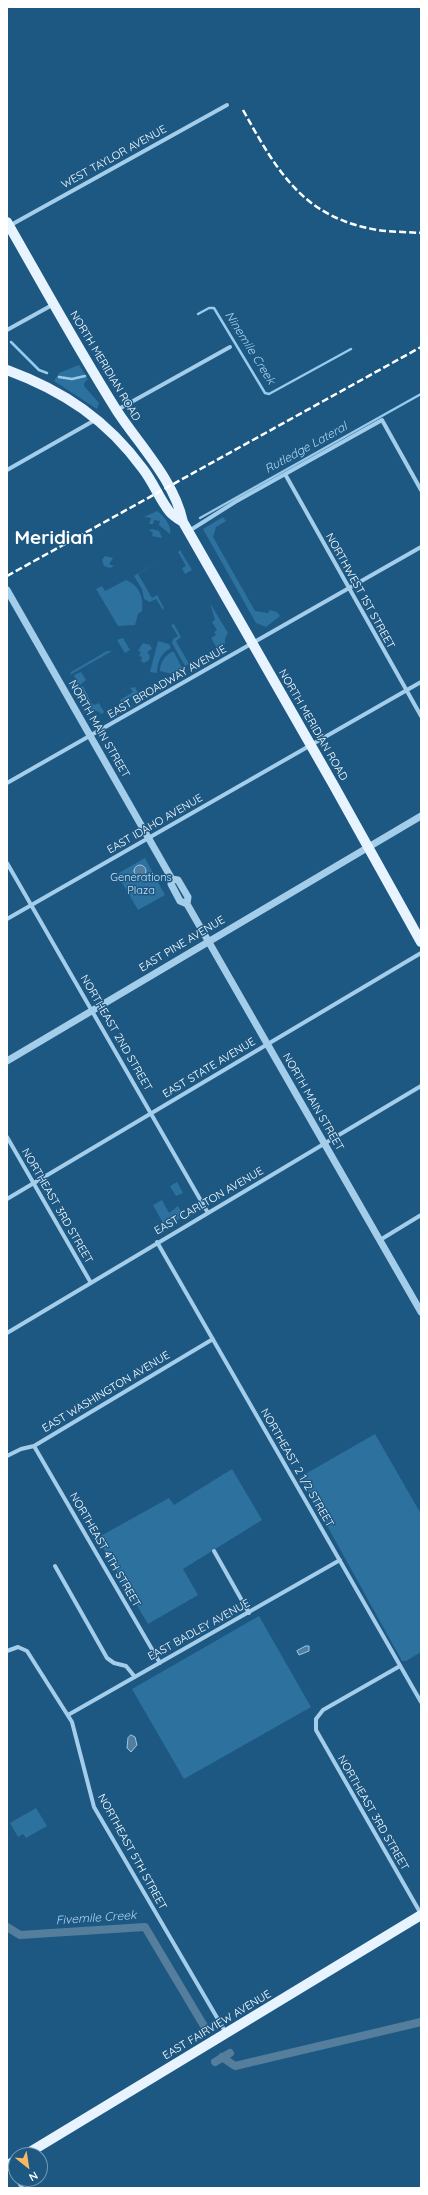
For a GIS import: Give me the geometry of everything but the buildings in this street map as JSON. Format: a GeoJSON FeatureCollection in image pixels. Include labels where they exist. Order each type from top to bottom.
{"type":"FeatureCollection","features":[{"type":"Feature","properties":{"kind":"main road","name":"NORTH MERIDIAN ROAD"},"geometry":{"type":"LineString","coordinates":[[8,224],[117,410],[169,487],[179,505],[185,527],[368,846],[421,942]]}},
{"type":"Feature","properties":{"kind":"main road","name":"NORTH MERIDIAN ROAD"},"geometry":{"type":"LineString","coordinates":[[7,370],[38,382],[71,400],[114,434],[134,457],[169,511],[185,527]]}},
{"type":"Feature","properties":{"kind":"main road","name":"EAST FAIRVIEW AVENUE"},"geometry":{"type":"LineString","coordinates":[[38,2147],[421,1914]]}},
{"type":"Feature","properties":{"kind":"street","name":"WEST TAYLOR AVENUE"},"geometry":{"type":"LineString","coordinates":[[8,224],[227,105]]}},
{"type":"Feature","properties":{"kind":"street"},"geometry":{"type":"LineString","coordinates":[[7,330],[54,304]]}},
{"type":"Feature","properties":{"kind":"street"},"geometry":{"type":"LineString","coordinates":[[117,410],[230,347]]}},
{"type":"Feature","properties":{"kind":"street"},"geometry":{"type":"LineString","coordinates":[[7,470],[96,419]]}},
{"type":"Feature","properties":{"kind":"street"},"geometry":{"type":"LineString","coordinates":[[185,527],[382,420],[421,490]]}},
{"type":"Feature","properties":{"kind":"street","name":"NORTHWEST 1ST STREET"},"geometry":{"type":"LineString","coordinates":[[285,474],[421,716]]}},
{"type":"Feature","properties":{"kind":"street","name":"EAST BROADWAY AVENUE"},"geometry":{"type":"LineString","coordinates":[[7,783],[350,589],[421,547]]}},
{"type":"Feature","properties":{"kind":"street","name":"NORTH MAIN STREET"},"geometry":{"type":"LineString","coordinates":[[7,590],[172,879],[178,880],[188,897],[187,904],[421,1312]]}},
{"type":"Feature","properties":{"kind":"street","name":"EAST IDAHO AVENUE"},"geometry":{"type":"LineString","coordinates":[[7,919],[421,682]]}},
{"type":"Feature","properties":{"kind":"street","name":"EAST PINE AVENUE"},"geometry":{"type":"LineString","coordinates":[[7,1061],[421,816]]}},
{"type":"Feature","properties":{"kind":"street","name":"NORTHEAST 2ND STREET"},"geometry":{"type":"LineString","coordinates":[[7,863],[208,1212]]}},
{"type":"Feature","properties":{"kind":"street","name":"EAST STATE AVENUE"},"geometry":{"type":"LineString","coordinates":[[7,1200],[421,953]]}},
{"type":"Feature","properties":{"kind":"street","name":"EAST CARLTON AVENUE"},"geometry":{"type":"LineString","coordinates":[[7,1333],[157,1242],[421,1086]]}},
{"type":"Feature","properties":{"kind":"street","name":"NORTHEAST 3RD STREET"},"geometry":{"type":"LineString","coordinates":[[7,1138],[91,1283]]}},
{"type":"Feature","properties":{"kind":"street"},"geometry":{"type":"LineString","coordinates":[[380,1240],[421,1215]]}},
{"type":"Feature","properties":{"kind":"street","name":"NORTHEAST 2 1/2 STREET"},"geometry":{"type":"LineString","coordinates":[[157,1242],[421,1702]]}},
{"type":"Feature","properties":{"kind":"street","name":"EAST WASHINGTON AVENUE"},"geometry":{"type":"LineString","coordinates":[[7,1456],[21,1448],[34,1446],[212,1340]]}},
{"type":"Feature","properties":{"kind":"street","name":"NORTHEAST 4TH STREET"},"geometry":{"type":"LineString","coordinates":[[34,1446],[160,1663]]}},
{"type":"Feature","properties":{"kind":"street"},"geometry":{"type":"LineString","coordinates":[[214,1552],[249,1613]]}},
{"type":"Feature","properties":{"kind":"street","name":"EAST BADLEY AVENUE"},"geometry":{"type":"LineString","coordinates":[[68,1716],[340,1560]]}},
{"type":"Feature","properties":{"kind":"street"},"geometry":{"type":"LineString","coordinates":[[55,1566],[108,1658],[114,1663],[126,1666],[135,1677]]}},
{"type":"Feature","properties":{"kind":"street","name":"NORTHEAST 5TH STREET"},"geometry":{"type":"LineString","coordinates":[[7,1651],[18,1647],[27,1651],[72,1722],[94,1807],[226,2034]]}},
{"type":"Feature","properties":{"kind":"street","name":"NORTHEAST 3RD STREET"},"geometry":{"type":"LineString","coordinates":[[400,1666],[322,1710],[316,1719],[316,1730],[421,1914]]}},
{"type":"Feature","properties":{"kind":"green space"},"geometry":{"type":"Polygon","coordinates":[[[79,365],[88,379],[84,383],[84,386],[99,403],[97,409],[54,381],[59,373],[79,365]]]}},
{"type":"Feature","properties":{"kind":"green space"},"geometry":{"type":"Polygon","coordinates":[[[157,511],[167,521],[170,528],[170,534],[159,525],[160,521],[154,520],[153,524],[149,524],[151,518],[144,517],[157,511]]]}},
{"type":"Feature","properties":{"kind":"green space"},"geometry":{"type":"Polygon","coordinates":[[[223,517],[226,521],[216,527],[213,537],[255,611],[268,613],[270,610],[277,612],[280,616],[266,627],[256,623],[203,529],[223,517]]]}},
{"type":"Feature","properties":{"kind":"green space"},"geometry":{"type":"Polygon","coordinates":[[[152,529],[159,531],[162,538],[152,536],[153,533],[149,530],[152,529]]]}},
{"type":"Feature","properties":{"kind":"green space"},"geometry":{"type":"Polygon","coordinates":[[[180,550],[192,570],[185,574],[182,568],[186,566],[178,552],[180,550]]]}},
{"type":"Feature","properties":{"kind":"green space"},"geometry":{"type":"Polygon","coordinates":[[[105,556],[113,558],[109,564],[114,566],[110,568],[104,566],[102,560],[105,556]]]}},
{"type":"Feature","properties":{"kind":"green space"},"geometry":{"type":"Polygon","coordinates":[[[165,557],[138,574],[152,598],[157,595],[164,608],[163,610],[156,599],[150,602],[144,599],[142,589],[134,576],[165,557]]]}},
{"type":"Feature","properties":{"kind":"green space"},"geometry":{"type":"Polygon","coordinates":[[[126,580],[131,582],[140,592],[142,611],[138,614],[135,625],[118,626],[96,589],[102,586],[105,591],[126,580]]]}},
{"type":"Feature","properties":{"kind":"green space"},"geometry":{"type":"Polygon","coordinates":[[[210,603],[228,633],[225,638],[225,644],[217,648],[211,638],[216,635],[214,632],[217,630],[212,622],[215,620],[210,603]]]}},
{"type":"Feature","properties":{"kind":"green space"},"geometry":{"type":"Polygon","coordinates":[[[174,624],[181,637],[176,641],[189,664],[185,666],[172,643],[173,639],[178,636],[171,625],[174,624]]]}},
{"type":"Feature","properties":{"kind":"green space"},"geometry":{"type":"Polygon","coordinates":[[[123,638],[130,650],[125,653],[117,640],[123,638]]]}},
{"type":"Feature","properties":{"kind":"green space"},"geometry":{"type":"Polygon","coordinates":[[[158,641],[169,644],[171,648],[160,658],[157,673],[150,672],[158,641]]]}},
{"type":"Feature","properties":{"kind":"green space"},"geometry":{"type":"Polygon","coordinates":[[[143,643],[150,645],[152,649],[147,652],[150,656],[149,660],[144,663],[141,661],[142,657],[139,656],[141,652],[138,651],[143,643]]]}},
{"type":"Feature","properties":{"kind":"green space"},"geometry":{"type":"Polygon","coordinates":[[[107,651],[112,651],[70,675],[71,672],[107,651]]]}},
{"type":"Feature","properties":{"kind":"green space"},"geometry":{"type":"Polygon","coordinates":[[[171,652],[174,652],[182,668],[172,674],[160,671],[163,660],[171,652]]]}},
{"type":"Feature","properties":{"kind":"green space"},"geometry":{"type":"Polygon","coordinates":[[[81,672],[86,680],[78,687],[74,675],[81,672]]]}},
{"type":"Feature","properties":{"kind":"green space"},"geometry":{"type":"Polygon","coordinates":[[[83,686],[91,702],[88,704],[79,688],[83,686]]]}},
{"type":"Feature","properties":{"kind":"green space"},"geometry":{"type":"Polygon","coordinates":[[[135,687],[138,693],[121,702],[120,700],[133,692],[130,688],[135,687]]]}},
{"type":"Feature","properties":{"kind":"green space"},"geometry":{"type":"Polygon","coordinates":[[[92,703],[94,705],[99,703],[104,712],[102,714],[97,711],[92,711],[89,705],[92,703]]]}},
{"type":"Feature","properties":{"kind":"green space","name":"Generations Plaza"},"geometry":{"type":"Polygon","coordinates":[[[145,858],[165,895],[138,910],[117,874],[145,858]]]}},
{"type":"Feature","properties":{"kind":"green space"},"geometry":{"type":"Polygon","coordinates":[[[177,1182],[183,1193],[176,1196],[170,1186],[177,1182]]]}},
{"type":"Feature","properties":{"kind":"green space"},"geometry":{"type":"Polygon","coordinates":[[[162,1200],[169,1213],[178,1206],[184,1216],[158,1232],[163,1223],[153,1205],[162,1200]]]}},
{"type":"Feature","properties":{"kind":"green space"},"geometry":{"type":"Polygon","coordinates":[[[375,1434],[421,1514],[421,1652],[406,1661],[402,1661],[300,1477],[375,1434]]]}},
{"type":"Feature","properties":{"kind":"green space"},"geometry":{"type":"Polygon","coordinates":[[[232,1469],[262,1520],[183,1569],[198,1595],[148,1624],[97,1538],[169,1498],[174,1505],[232,1469]]]}},
{"type":"Feature","properties":{"kind":"green space"},"geometry":{"type":"Polygon","coordinates":[[[259,1616],[311,1707],[184,1779],[132,1689],[259,1616]]]}},
{"type":"Feature","properties":{"kind":"green space"},"geometry":{"type":"Polygon","coordinates":[[[36,1808],[47,1826],[26,1838],[23,1834],[18,1837],[10,1823],[36,1808]]]}},
{"type":"Feature","properties":{"kind":"shaded area"},"geometry":{"type":"Polygon","coordinates":[[[138,865],[142,865],[146,871],[142,877],[138,877],[134,873],[134,869],[138,865]]]}},
{"type":"Feature","properties":{"kind":"shaded area"},"geometry":{"type":"Polygon","coordinates":[[[309,1646],[309,1651],[299,1655],[297,1651],[309,1646]]]}},
{"type":"Feature","properties":{"kind":"shaded area"},"geometry":{"type":"Polygon","coordinates":[[[131,1735],[135,1737],[137,1745],[131,1752],[127,1748],[128,1738],[131,1735]]]}},
{"type":"Feature","properties":{"kind":"waterway","name":"Ninemile Creek"},"geometry":{"type":"LineString","coordinates":[[198,314],[209,308],[214,308],[265,393],[269,394],[351,349]]}},
{"type":"Feature","properties":{"kind":"waterway","name":"Ninemile Creek"},"geometry":{"type":"LineString","coordinates":[[11,342],[39,370],[47,373]]}},
{"type":"Feature","properties":{"kind":"waterway","name":"Ninemile Creek"},"geometry":{"type":"LineString","coordinates":[[59,377],[72,379],[85,376]]}},
{"type":"Feature","properties":{"kind":"waterway","name":"Rutledge Lateral"},"geometry":{"type":"LineString","coordinates":[[200,518],[421,394]]}},
{"type":"Feature","properties":{"kind":"waterway","name":"Fivemile Creek"},"geometry":{"type":"LineString","coordinates":[[7,1927],[20,1935],[145,1927],[204,2026]]}},
{"type":"Feature","properties":{"kind":"waterway","name":"Fivemile Creek"},"geometry":{"type":"LineString","coordinates":[[222,2057],[235,2066],[421,2022]]}},
{"type":"Feature","properties":{"kind":"waterway","name":"Fivemile Creek"},"geometry":{"type":"LineString","coordinates":[[215,2062],[230,2053]]}},
{"type":"Feature","properties":{"kind":"railway"},"geometry":{"type":"LineString","coordinates":[[243,110],[255,132],[281,172],[311,203],[330,215],[352,224],[378,230],[421,233]]}},
{"type":"Feature","properties":{"kind":"railway"},"geometry":{"type":"LineString","coordinates":[[7,576],[421,347]]}},
{"type":"Feature","properties":{"kind":"district","name":"Meridian"},"geometry":{"type":"Point","coordinates":[54,538]}}]}
